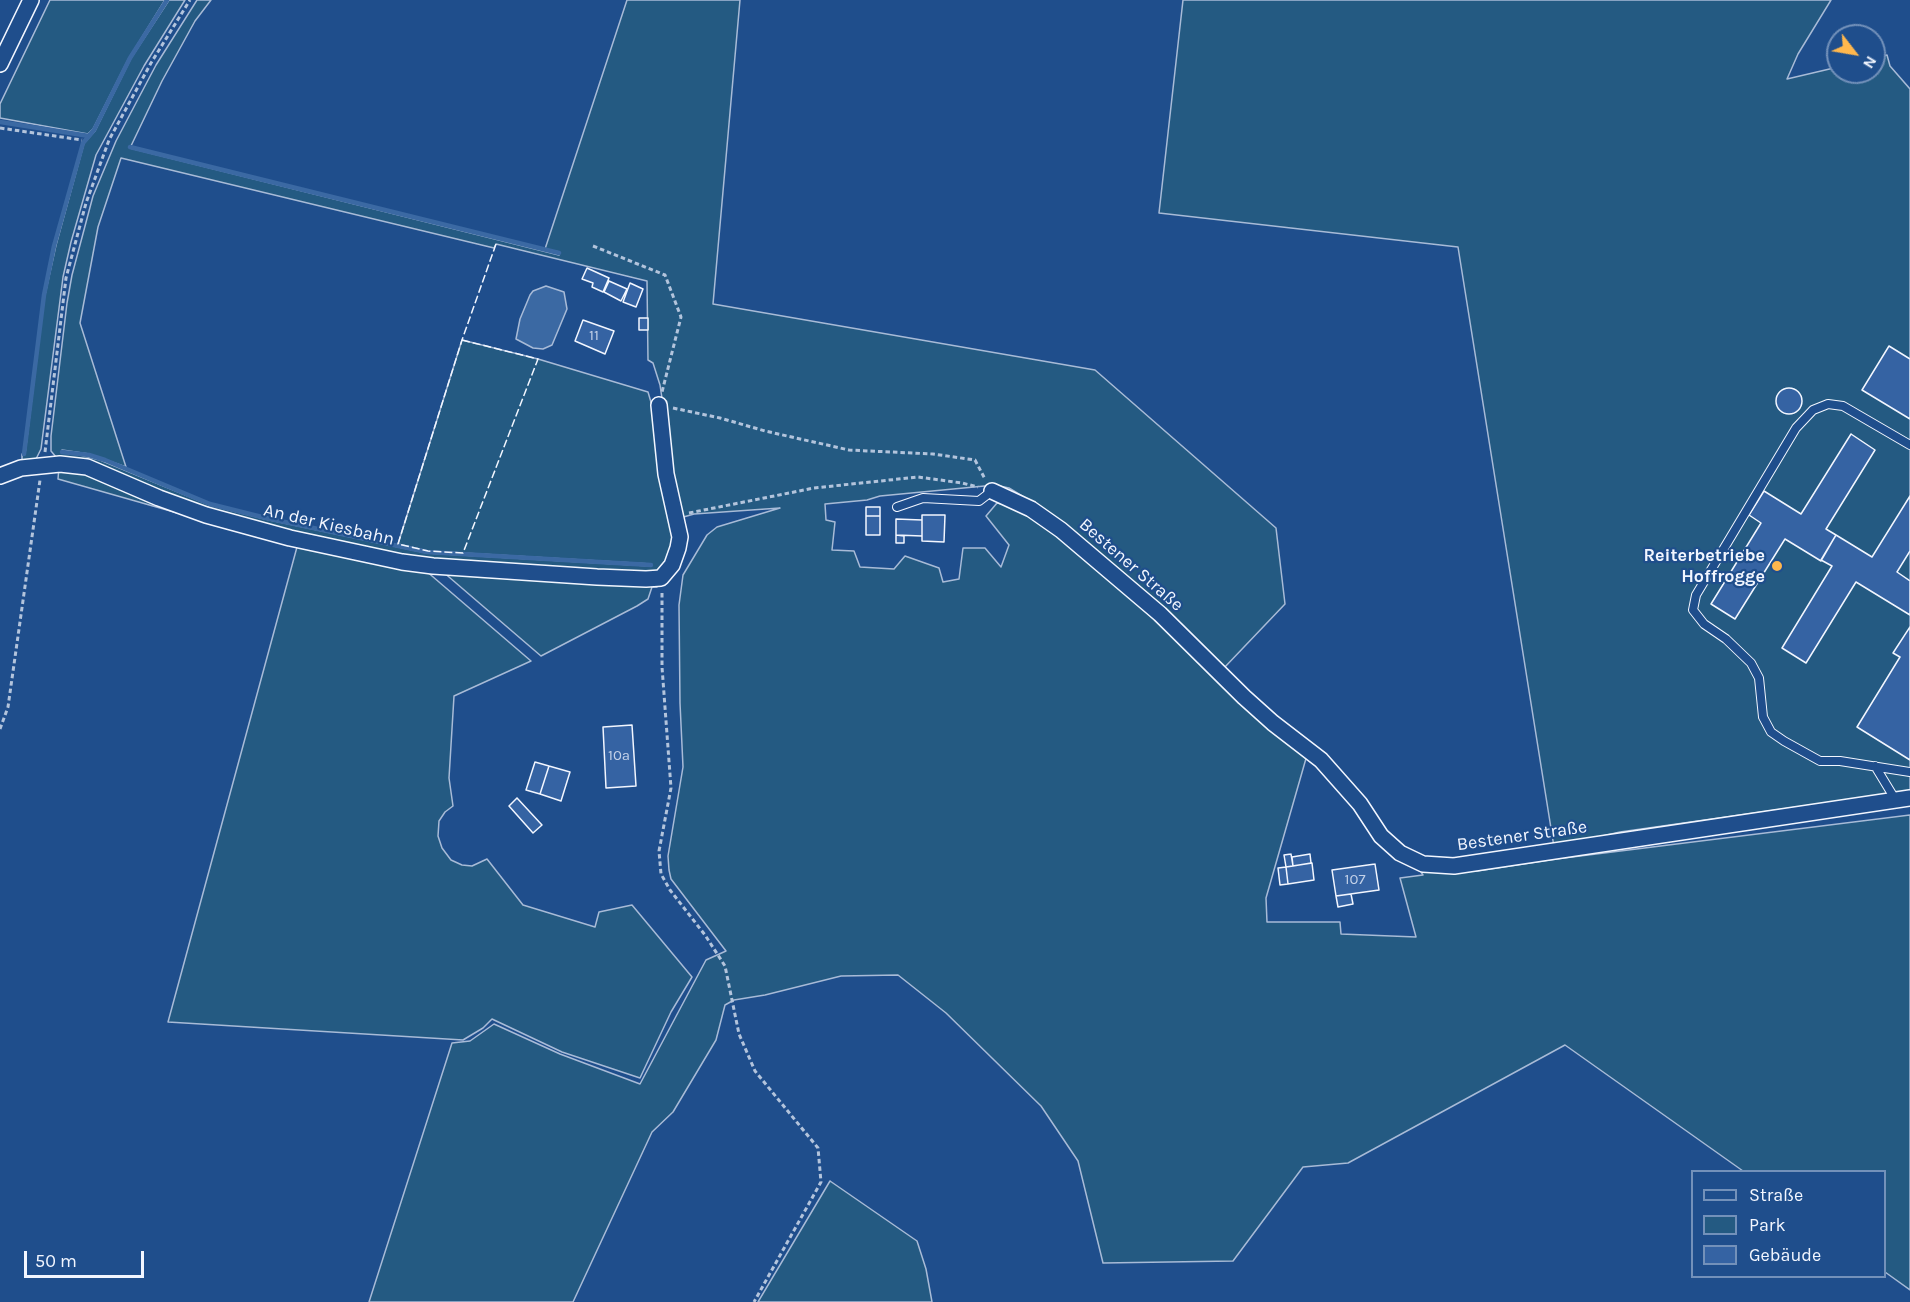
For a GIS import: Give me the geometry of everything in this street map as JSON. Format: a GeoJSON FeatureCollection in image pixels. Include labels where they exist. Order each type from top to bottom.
{"type":"FeatureCollection","features":[{"type":"Feature","properties":{"kind":"street"},"geometry":{"type":"LineString","coordinates":[[0,64],[7,33],[31,0]]}},
{"type":"Feature","properties":{"kind":"street"},"geometry":{"type":"LineString","coordinates":[[659,405],[666,474],[679,526],[678,548],[672,565],[661,578]]}},
{"type":"Feature","properties":{"kind":"street","name":"An der Kiesbahn"},"geometry":{"type":"LineString","coordinates":[[0,476],[21,468],[43,465],[87,467],[159,498],[206,515],[290,538],[402,562],[597,577],[661,578]]}},
{"type":"Feature","properties":{"kind":"street","name":"Bestener Straße"},"geometry":{"type":"LineString","coordinates":[[992,491],[1031,509],[1061,530],[1152,607],[1273,723],[1320,760],[1360,804],[1381,836],[1400,853],[1423,864],[1454,867],[1903,799]]}},
{"type":"Feature","properties":{"kind":"lane"},"geometry":{"type":"LineString","coordinates":[[1910,445],[1843,406],[1828,404],[1813,410],[1796,428],[1695,595],[1693,610],[1704,624],[1726,639],[1751,663],[1759,678],[1763,717],[1771,732],[1820,762],[1840,761],[1910,772]]}},
{"type":"Feature","properties":{"kind":"lane"},"geometry":{"type":"LineString","coordinates":[[897,507],[923,498],[979,501],[992,491]]}},
{"type":"Feature","properties":{"kind":"lane"},"geometry":{"type":"LineString","coordinates":[[1875,766],[1903,799]]}},
{"type":"Feature","properties":{"kind":"path"},"geometry":{"type":"LineString","coordinates":[[0,729],[8,707],[43,465],[66,278],[86,203],[109,140],[151,63],[190,0]]}},
{"type":"Feature","properties":{"kind":"path"},"geometry":{"type":"LineString","coordinates":[[0,128],[82,140]]}},
{"type":"Feature","properties":{"kind":"path"},"geometry":{"type":"LineString","coordinates":[[593,246],[665,275],[681,316],[659,405],[849,450],[933,454],[975,460],[992,491]]}},
{"type":"Feature","properties":{"kind":"path"},"geometry":{"type":"LineString","coordinates":[[675,515],[814,488],[918,477],[962,483],[992,491]]}},
{"type":"Feature","properties":{"kind":"path"},"geometry":{"type":"LineString","coordinates":[[661,578],[662,668],[671,788],[659,851],[661,874],[670,890],[705,935],[724,966],[740,1034],[755,1071],[818,1148],[821,1182],[754,1302]]}},
{"type":"Feature","properties":{"kind":"green space"},"geometry":{"type":"Polygon","coordinates":[[[50,0],[165,0],[128,60],[93,129],[88,134],[0,118],[0,104],[50,0]]]}},
{"type":"Feature","properties":{"kind":"green space"},"geometry":{"type":"Polygon","coordinates":[[[169,0],[185,0],[144,66],[96,155],[63,277],[41,449],[36,459],[22,464],[44,299],[84,143],[95,131],[131,58],[169,0]]]}},
{"type":"Feature","properties":{"kind":"green space"},"geometry":{"type":"Polygon","coordinates":[[[197,0],[211,0],[195,21],[162,81],[130,148],[559,255],[559,252],[545,249],[627,0],[740,0],[713,304],[1095,370],[1276,528],[1285,604],[1223,669],[1168,611],[1098,552],[1032,502],[1009,488],[995,485],[880,496],[867,500],[825,504],[826,520],[835,522],[832,550],[854,551],[860,567],[894,569],[905,556],[939,568],[943,582],[959,579],[963,548],[985,548],[1001,567],[1009,545],[986,516],[997,503],[1033,516],[1111,580],[1199,661],[1307,755],[1266,898],[1267,922],[1340,922],[1341,934],[1416,937],[1400,878],[1423,875],[1419,869],[1442,872],[1477,871],[1910,815],[1910,1290],[1886,1273],[1886,1170],[1742,1170],[1565,1045],[1348,1163],[1303,1167],[1233,1261],[1103,1263],[1078,1161],[1041,1106],[946,1013],[898,975],[841,976],[765,995],[734,1000],[725,1005],[716,1040],[673,1112],[652,1132],[573,1302],[369,1302],[452,1043],[470,1041],[494,1024],[560,1054],[640,1084],[706,960],[726,951],[671,879],[669,870],[668,856],[683,767],[679,605],[683,575],[707,535],[717,527],[780,508],[694,514],[680,518],[660,385],[653,363],[648,360],[647,281],[496,244],[494,248],[121,158],[98,227],[80,323],[126,467],[89,454],[62,450],[62,453],[72,453],[100,460],[210,505],[427,553],[651,566],[651,564],[428,551],[398,544],[462,340],[538,359],[648,392],[656,419],[675,545],[658,573],[434,563],[249,524],[56,457],[51,451],[51,436],[72,275],[93,196],[116,141],[156,65],[197,0]]]}},
{"type":"Feature","properties":{"kind":"green space"},"geometry":{"type":"Polygon","coordinates":[[[1183,0],[1831,0],[1798,54],[1787,79],[1826,70],[1826,84],[1886,84],[1887,55],[1890,66],[1910,89],[1910,791],[1620,832],[1554,847],[1458,247],[1159,213],[1183,0]]]}},
{"type":"Feature","properties":{"kind":"green space"},"geometry":{"type":"Polygon","coordinates":[[[59,467],[425,570],[531,661],[454,696],[449,778],[453,806],[439,821],[438,836],[442,848],[451,860],[472,866],[487,859],[523,905],[595,927],[599,912],[632,905],[692,977],[671,1012],[640,1078],[562,1052],[492,1019],[483,1028],[463,1040],[168,1022],[297,547],[58,479],[59,467]]]}},
{"type":"Feature","properties":{"kind":"green space"},"geometry":{"type":"Polygon","coordinates":[[[442,571],[657,585],[657,587],[652,587],[648,599],[637,606],[541,656],[442,571]]]}},
{"type":"Feature","properties":{"kind":"green space"},"geometry":{"type":"Polygon","coordinates":[[[830,1181],[917,1241],[926,1269],[932,1302],[758,1302],[830,1181]]]}},
{"type":"Feature","properties":{"kind":"shaded area"},"geometry":{"type":"Polygon","coordinates":[[[546,286],[564,292],[567,309],[552,345],[543,349],[533,348],[516,339],[520,319],[533,291],[546,286]]]}},
{"type":"Feature","properties":{"kind":"building"},"geometry":{"type":"Polygon","coordinates":[[[587,268],[609,278],[603,292],[592,287],[593,283],[582,279],[587,268]]]}},
{"type":"Feature","properties":{"kind":"building"},"geometry":{"type":"Polygon","coordinates":[[[609,281],[627,289],[621,301],[604,292],[609,281]]]}},
{"type":"Feature","properties":{"kind":"building"},"geometry":{"type":"Polygon","coordinates":[[[630,283],[643,289],[636,307],[623,302],[630,283]]]}},
{"type":"Feature","properties":{"kind":"building"},"geometry":{"type":"Polygon","coordinates":[[[639,318],[648,318],[648,330],[639,330],[639,318]]]}},
{"type":"Feature","properties":{"kind":"building"},"geometry":{"type":"Polygon","coordinates":[[[583,320],[614,331],[605,354],[575,341],[583,320]]]}},
{"type":"Feature","properties":{"kind":"building"},"geometry":{"type":"Polygon","coordinates":[[[1889,346],[1910,359],[1910,419],[1862,390],[1889,346]]]}},
{"type":"Feature","properties":{"kind":"building"},"geometry":{"type":"Polygon","coordinates":[[[1789,388],[1798,392],[1802,401],[1798,410],[1789,414],[1780,410],[1776,401],[1780,392],[1789,388]]]}},
{"type":"Feature","properties":{"kind":"building"},"geometry":{"type":"Polygon","coordinates":[[[1851,434],[1875,450],[1826,529],[1836,535],[1821,561],[1785,539],[1735,619],[1711,604],[1761,523],[1749,515],[1764,491],[1801,514],[1851,434]]]}},
{"type":"Feature","properties":{"kind":"building"},"geometry":{"type":"Polygon","coordinates":[[[1910,496],[1910,551],[1897,572],[1910,581],[1910,615],[1856,582],[1806,663],[1782,648],[1832,566],[1821,560],[1836,535],[1872,557],[1910,496]]]}},
{"type":"Feature","properties":{"kind":"building"},"geometry":{"type":"Polygon","coordinates":[[[866,507],[880,507],[880,516],[866,516],[866,507]]]}},
{"type":"Feature","properties":{"kind":"building"},"geometry":{"type":"Polygon","coordinates":[[[922,515],[945,515],[944,542],[922,541],[922,515]]]}},
{"type":"Feature","properties":{"kind":"building"},"geometry":{"type":"Polygon","coordinates":[[[866,516],[880,516],[880,535],[866,535],[866,516]]]}},
{"type":"Feature","properties":{"kind":"building"},"geometry":{"type":"Polygon","coordinates":[[[896,519],[922,520],[922,536],[896,535],[896,519]]]}},
{"type":"Feature","properties":{"kind":"building"},"geometry":{"type":"Polygon","coordinates":[[[896,535],[904,536],[904,543],[896,543],[896,535]]]}},
{"type":"Feature","properties":{"kind":"building"},"geometry":{"type":"Polygon","coordinates":[[[1910,627],[1910,760],[1857,727],[1900,657],[1893,653],[1910,627]]]}},
{"type":"Feature","properties":{"kind":"building"},"geometry":{"type":"Polygon","coordinates":[[[632,725],[636,786],[606,788],[603,727],[632,725]]]}},
{"type":"Feature","properties":{"kind":"building"},"geometry":{"type":"Polygon","coordinates":[[[535,762],[549,766],[540,794],[526,790],[535,762]]]}},
{"type":"Feature","properties":{"kind":"building"},"geometry":{"type":"Polygon","coordinates":[[[549,766],[570,772],[561,801],[540,794],[549,766]]]}},
{"type":"Feature","properties":{"kind":"building"},"geometry":{"type":"Polygon","coordinates":[[[517,798],[542,825],[533,833],[509,806],[517,798]]]}},
{"type":"Feature","properties":{"kind":"building"},"geometry":{"type":"Polygon","coordinates":[[[1291,854],[1293,866],[1286,867],[1284,855],[1291,854]]]}},
{"type":"Feature","properties":{"kind":"building"},"geometry":{"type":"Polygon","coordinates":[[[1310,854],[1311,863],[1293,866],[1292,857],[1310,854]]]}},
{"type":"Feature","properties":{"kind":"building"},"geometry":{"type":"Polygon","coordinates":[[[1312,863],[1314,880],[1288,884],[1286,867],[1312,863]]]}},
{"type":"Feature","properties":{"kind":"building"},"geometry":{"type":"Polygon","coordinates":[[[1375,864],[1379,890],[1336,896],[1332,870],[1375,864]]]}},
{"type":"Feature","properties":{"kind":"building"},"geometry":{"type":"Polygon","coordinates":[[[1286,867],[1288,884],[1280,885],[1278,868],[1286,867]]]}},
{"type":"Feature","properties":{"kind":"building"},"geometry":{"type":"Polygon","coordinates":[[[1351,894],[1353,904],[1338,907],[1336,896],[1351,894]]]}},
{"type":"Feature","properties":{"kind":"waterway"},"geometry":{"type":"LineString","coordinates":[[24,454],[44,295],[54,246],[83,143],[94,130],[130,58],[167,0]]}},
{"type":"Feature","properties":{"kind":"waterway"},"geometry":{"type":"LineString","coordinates":[[0,122],[89,136]]}},
{"type":"Feature","properties":{"kind":"waterway"},"geometry":{"type":"LineString","coordinates":[[130,147],[559,253]]}},
{"type":"Feature","properties":{"kind":"waterway"},"geometry":{"type":"LineString","coordinates":[[62,452],[89,455],[105,460],[210,504],[427,552],[651,565]]}},
{"type":"Feature","properties":{"kind":"fence"},"geometry":{"type":"LineString","coordinates":[[462,340],[538,359],[463,553],[428,551],[398,544],[462,340],[496,244]]}},
{"type":"Feature","properties":{"kind":"place","name":"Reiterbetriebe Hoffrogge"},"geometry":{"type":"Point","coordinates":[1777,566]}}]}
